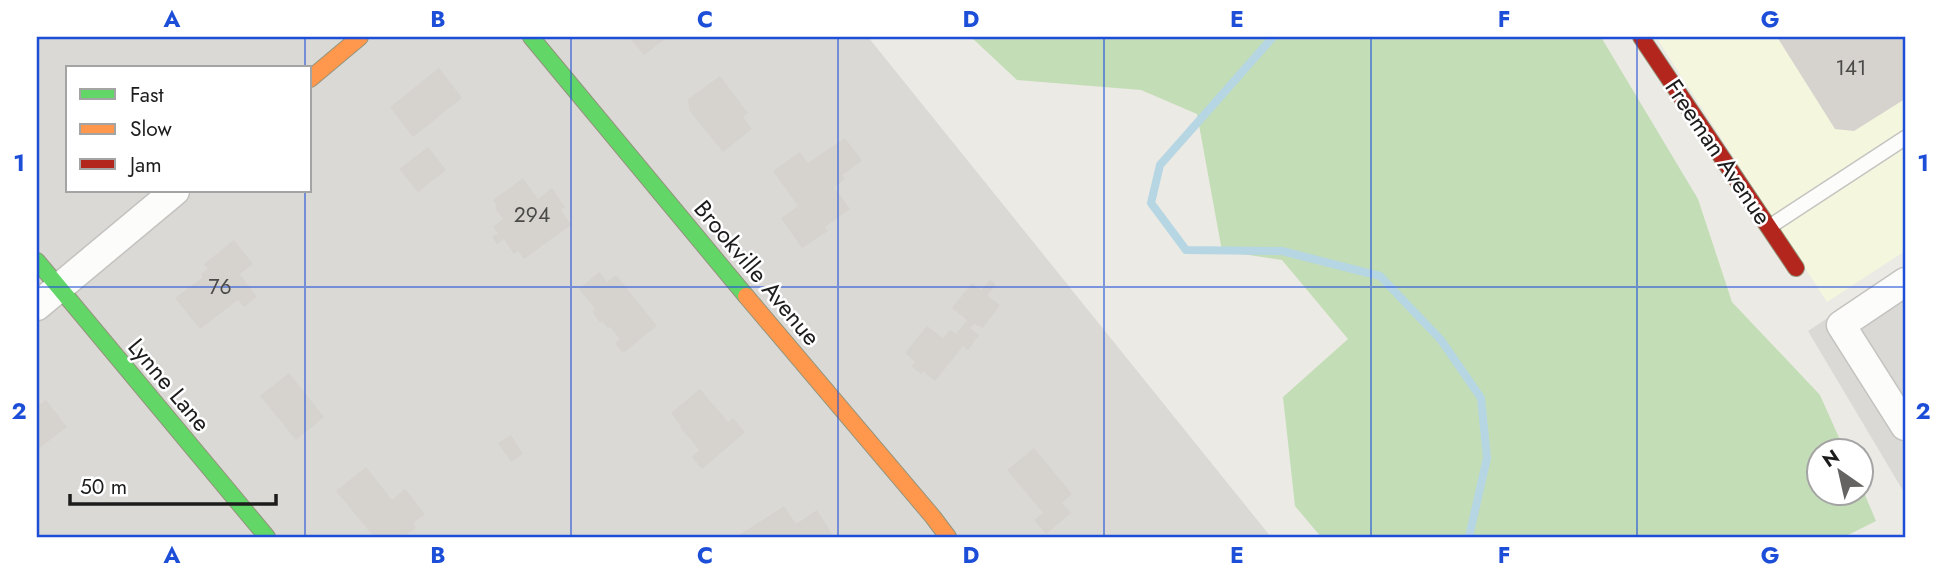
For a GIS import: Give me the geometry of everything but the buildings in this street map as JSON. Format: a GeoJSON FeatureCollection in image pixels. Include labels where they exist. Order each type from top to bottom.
{"type":"FeatureCollection","features":[{"type":"Feature","properties":{"kind":"street"},"geometry":{"type":"LineString","coordinates":[[312,77],[360,37]]}},
{"type":"Feature","properties":{"kind":"street","name":"Brookville Avenue"},"geometry":{"type":"LineString","coordinates":[[531,37],[947,537]]}},
{"type":"Feature","properties":{"kind":"street","name":"Freeman Avenue"},"geometry":{"type":"LineString","coordinates":[[1641,37],[1796,268]]}},
{"type":"Feature","properties":{"kind":"street"},"geometry":{"type":"LineString","coordinates":[[37,306],[174,192]]}},
{"type":"Feature","properties":{"kind":"street","name":"Lynne Lane"},"geometry":{"type":"LineString","coordinates":[[37,261],[267,537]]}},
{"type":"Feature","properties":{"kind":"street"},"geometry":{"type":"LineString","coordinates":[[1905,282],[1841,325],[1905,426]]}},
{"type":"Feature","properties":{"kind":"lane"},"geometry":{"type":"LineString","coordinates":[[1769,228],[1905,138]]}},
{"type":"Feature","properties":{"kind":"shaded area"},"geometry":{"type":"Polygon","coordinates":[[[37,37],[868,37],[1271,537],[37,537],[37,37]]]}},
{"type":"Feature","properties":{"kind":"shaded area"},"geometry":{"type":"Polygon","coordinates":[[[1656,37],[1905,37],[1905,251],[1827,302],[1656,37]]]}},
{"type":"Feature","properties":{"kind":"shaded area"},"geometry":{"type":"Polygon","coordinates":[[[1905,267],[1905,494],[1876,445],[1876,438],[1872,438],[1808,331],[1905,267]]]}},
{"type":"Feature","properties":{"kind":"green space"},"geometry":{"type":"Polygon","coordinates":[[[971,37],[1601,37],[1698,199],[1732,302],[1820,395],[1839,438],[1806,438],[1806,508],[1870,508],[1876,521],[1844,537],[1321,537],[1295,506],[1283,397],[1348,339],[1282,260],[1222,251],[1197,114],[1141,90],[1017,80],[971,37]]]}},
{"type":"Feature","properties":{"kind":"waterway"},"geometry":{"type":"LineString","coordinates":[[1273,37],[1160,165],[1151,203],[1186,250],[1282,251],[1380,276],[1441,340],[1481,398],[1487,458],[1469,537]]}},
{"type":"Feature","properties":{"kind":"traffic: fast"},"geometry":{"type":"LineString","coordinates":[[531,37],[746,296]]}},
{"type":"Feature","properties":{"kind":"traffic: fast"},"geometry":{"type":"LineString","coordinates":[[37,261],[267,537]]}},
{"type":"Feature","properties":{"kind":"traffic: slow"},"geometry":{"type":"LineString","coordinates":[[312,77],[360,37]]}},
{"type":"Feature","properties":{"kind":"traffic: slow"},"geometry":{"type":"LineString","coordinates":[[746,296],[948,537]]}},
{"type":"Feature","properties":{"kind":"traffic: jam"},"geometry":{"type":"LineString","coordinates":[[1641,37],[1796,268]]}}]}
